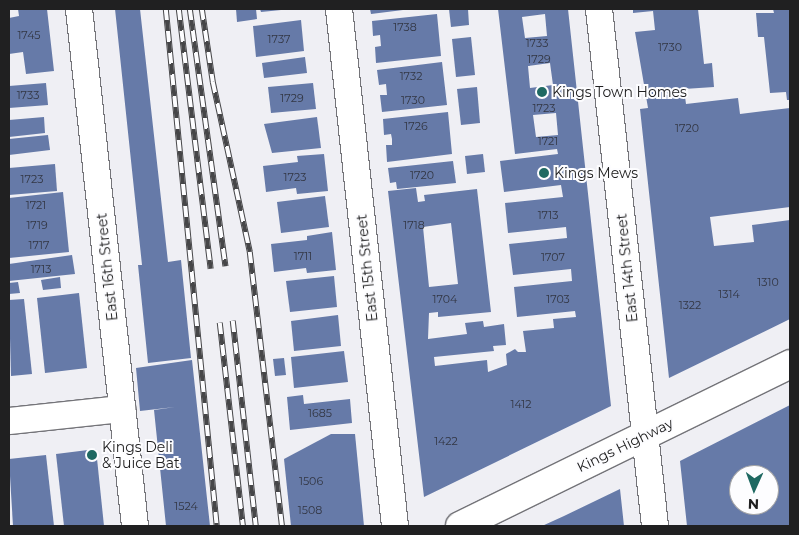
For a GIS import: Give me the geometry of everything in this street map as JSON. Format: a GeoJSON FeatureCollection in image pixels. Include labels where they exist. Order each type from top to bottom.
{"type":"FeatureCollection","features":[{"type":"Feature","properties":{"kind":"street","name":"East 16th Street"},"geometry":{"type":"LineString","coordinates":[[79,9],[134,526]]}},
{"type":"Feature","properties":{"kind":"street","name":"East 15th Street"},"geometry":{"type":"LineString","coordinates":[[339,9],[395,526]]}},
{"type":"Feature","properties":{"kind":"street","name":"East 14th Street"},"geometry":{"type":"LineString","coordinates":[[599,9],[655,526]]}},
{"type":"Feature","properties":{"kind":"street","name":"Kings Highway"},"geometry":{"type":"LineString","coordinates":[[460,526],[790,364]]}},
{"type":"Feature","properties":{"kind":"street"},"geometry":{"type":"LineString","coordinates":[[9,421],[122,409]]}},
{"type":"Feature","properties":{"kind":"building"},"geometry":{"type":"Polygon","coordinates":[[[18,9],[47,9],[54,71],[26,74],[23,52],[9,54],[9,18],[19,16],[18,9]]]}},
{"type":"Feature","properties":{"kind":"building"},"geometry":{"type":"Polygon","coordinates":[[[115,9],[140,9],[168,262],[181,260],[191,358],[148,363],[138,265],[142,265],[115,9]]]}},
{"type":"Feature","properties":{"kind":"building"},"geometry":{"type":"Polygon","coordinates":[[[236,9],[256,9],[257,19],[237,22],[236,9]]]}},
{"type":"Feature","properties":{"kind":"building"},"geometry":{"type":"Polygon","coordinates":[[[260,9],[281,9],[281,10],[261,12],[260,9]]]}},
{"type":"Feature","properties":{"kind":"building"},"geometry":{"type":"Polygon","coordinates":[[[370,9],[403,9],[403,10],[371,14],[370,9]]]}},
{"type":"Feature","properties":{"kind":"building"},"geometry":{"type":"Polygon","coordinates":[[[449,9],[468,9],[469,25],[451,27],[449,9]]]}},
{"type":"Feature","properties":{"kind":"building"},"geometry":{"type":"Polygon","coordinates":[[[498,9],[568,9],[611,406],[424,497],[388,191],[416,188],[418,202],[425,201],[424,195],[477,189],[491,312],[438,317],[438,312],[429,313],[428,339],[467,334],[465,323],[483,321],[484,327],[504,324],[506,345],[493,346],[494,351],[434,357],[435,366],[487,360],[488,372],[507,365],[506,354],[515,349],[518,352],[526,352],[523,331],[554,328],[553,319],[576,317],[575,311],[517,317],[514,287],[572,281],[571,269],[513,275],[509,244],[567,238],[566,227],[508,233],[505,203],[563,197],[561,185],[504,192],[500,161],[558,154],[557,149],[515,154],[498,9]],[[545,14],[522,17],[525,38],[547,36],[545,14]],[[550,63],[528,66],[530,88],[553,85],[550,63]],[[556,113],[533,115],[536,137],[558,135],[556,113]],[[451,223],[423,227],[429,287],[458,284],[451,223]]]}},
{"type":"Feature","properties":{"kind":"building"},"geometry":{"type":"Polygon","coordinates":[[[633,9],[698,9],[704,64],[712,63],[714,87],[684,89],[686,104],[738,98],[740,114],[790,108],[790,207],[710,217],[714,246],[754,242],[752,225],[790,220],[790,319],[669,378],[640,109],[648,108],[635,32],[655,30],[653,11],[633,13],[633,9]]]}},
{"type":"Feature","properties":{"kind":"building"},"geometry":{"type":"Polygon","coordinates":[[[773,9],[790,9],[790,100],[787,100],[786,92],[770,93],[764,37],[758,37],[756,13],[774,13],[773,9]]]}},
{"type":"Feature","properties":{"kind":"building"},"geometry":{"type":"Polygon","coordinates":[[[437,14],[441,56],[376,63],[375,47],[381,46],[380,35],[373,36],[372,21],[437,14]]]}},
{"type":"Feature","properties":{"kind":"building"},"geometry":{"type":"Polygon","coordinates":[[[301,20],[304,51],[256,57],[253,26],[301,20]]]}},
{"type":"Feature","properties":{"kind":"building"},"geometry":{"type":"Polygon","coordinates":[[[471,37],[475,75],[456,77],[452,39],[471,37]]]}},
{"type":"Feature","properties":{"kind":"building"},"geometry":{"type":"Polygon","coordinates":[[[305,57],[307,73],[264,78],[262,63],[305,57]]]}},
{"type":"Feature","properties":{"kind":"building"},"geometry":{"type":"Polygon","coordinates":[[[442,62],[447,105],[382,112],[380,95],[387,95],[386,84],[379,85],[377,70],[442,62]]]}},
{"type":"Feature","properties":{"kind":"building"},"geometry":{"type":"Polygon","coordinates":[[[46,83],[48,105],[9,108],[9,86],[46,83]]]}},
{"type":"Feature","properties":{"kind":"building"},"geometry":{"type":"Polygon","coordinates":[[[313,83],[316,109],[271,113],[268,87],[313,83]]]}},
{"type":"Feature","properties":{"kind":"building"},"geometry":{"type":"Polygon","coordinates":[[[477,87],[480,123],[461,125],[457,89],[477,87]]]}},
{"type":"Feature","properties":{"kind":"building"},"geometry":{"type":"Polygon","coordinates":[[[448,112],[452,154],[387,162],[386,145],[392,145],[392,139],[391,134],[384,135],[383,119],[448,112]]]}},
{"type":"Feature","properties":{"kind":"building"},"geometry":{"type":"Polygon","coordinates":[[[44,117],[45,133],[9,137],[9,120],[44,117]]]}},
{"type":"Feature","properties":{"kind":"building"},"geometry":{"type":"Polygon","coordinates":[[[317,117],[321,148],[272,153],[264,124],[317,117]]]}},
{"type":"Feature","properties":{"kind":"building"},"geometry":{"type":"Polygon","coordinates":[[[48,135],[50,150],[9,155],[9,139],[48,135]]]}},
{"type":"Feature","properties":{"kind":"building"},"geometry":{"type":"Polygon","coordinates":[[[324,154],[328,191],[297,194],[296,188],[266,192],[263,166],[298,162],[297,156],[324,154]]]}},
{"type":"Feature","properties":{"kind":"building"},"geometry":{"type":"Polygon","coordinates":[[[483,154],[485,172],[467,174],[465,156],[483,154]]]}},
{"type":"Feature","properties":{"kind":"building"},"geometry":{"type":"Polygon","coordinates":[[[453,161],[456,183],[397,189],[396,182],[390,183],[388,168],[453,161]]]}},
{"type":"Feature","properties":{"kind":"building"},"geometry":{"type":"Polygon","coordinates":[[[55,164],[57,191],[9,195],[9,168],[55,164]]]}},
{"type":"Feature","properties":{"kind":"building"},"geometry":{"type":"Polygon","coordinates":[[[63,192],[69,252],[9,258],[9,198],[63,192]]]}},
{"type":"Feature","properties":{"kind":"building"},"geometry":{"type":"Polygon","coordinates":[[[325,196],[329,227],[281,233],[277,202],[325,196]]]}},
{"type":"Feature","properties":{"kind":"building"},"geometry":{"type":"Polygon","coordinates":[[[332,232],[336,270],[307,273],[306,268],[274,272],[271,244],[307,240],[307,236],[332,232]]]}},
{"type":"Feature","properties":{"kind":"building"},"geometry":{"type":"Polygon","coordinates":[[[72,255],[75,274],[9,281],[9,264],[72,255]]]}},
{"type":"Feature","properties":{"kind":"building"},"geometry":{"type":"Polygon","coordinates":[[[334,276],[337,307],[290,312],[286,281],[334,276]]]}},
{"type":"Feature","properties":{"kind":"building"},"geometry":{"type":"Polygon","coordinates":[[[60,277],[61,288],[43,290],[41,280],[60,277]]]}},
{"type":"Feature","properties":{"kind":"building"},"geometry":{"type":"Polygon","coordinates":[[[18,282],[20,293],[9,294],[9,283],[18,282]]]}},
{"type":"Feature","properties":{"kind":"building"},"geometry":{"type":"Polygon","coordinates":[[[79,293],[87,368],[45,373],[37,298],[79,293]]]}},
{"type":"Feature","properties":{"kind":"building"},"geometry":{"type":"Polygon","coordinates":[[[24,299],[32,374],[11,376],[9,300],[24,299]]]}},
{"type":"Feature","properties":{"kind":"building"},"geometry":{"type":"Polygon","coordinates":[[[338,315],[341,346],[294,351],[291,321],[338,315]]]}},
{"type":"Feature","properties":{"kind":"building"},"geometry":{"type":"Polygon","coordinates":[[[344,351],[348,382],[294,388],[291,357],[344,351]]]}},
{"type":"Feature","properties":{"kind":"building"},"geometry":{"type":"Polygon","coordinates":[[[284,358],[286,375],[275,376],[273,359],[284,358]]]}},
{"type":"Feature","properties":{"kind":"building"},"geometry":{"type":"Polygon","coordinates":[[[192,360],[210,526],[166,526],[154,410],[175,407],[140,411],[136,368],[192,360]]]}},
{"type":"Feature","properties":{"kind":"building"},"geometry":{"type":"Polygon","coordinates":[[[303,395],[304,404],[350,399],[352,423],[290,430],[287,397],[303,395]]]}},
{"type":"Feature","properties":{"kind":"building"},"geometry":{"type":"Polygon","coordinates":[[[790,405],[790,526],[687,526],[680,461],[790,405]]]}},
{"type":"Feature","properties":{"kind":"building"},"geometry":{"type":"Polygon","coordinates":[[[331,434],[355,434],[364,526],[291,526],[284,459],[331,434]]]}},
{"type":"Feature","properties":{"kind":"building"},"geometry":{"type":"Polygon","coordinates":[[[96,449],[104,526],[64,526],[56,454],[96,449]]]}},
{"type":"Feature","properties":{"kind":"building"},"geometry":{"type":"Polygon","coordinates":[[[46,455],[54,526],[13,526],[9,459],[46,455]]]}},
{"type":"Feature","properties":{"kind":"building"},"geometry":{"type":"Polygon","coordinates":[[[620,489],[624,526],[542,526],[564,516],[620,489]]]}},
{"type":"Feature","properties":{"kind":"railway"},"geometry":{"type":"LineString","coordinates":[[166,9],[217,526]]}},
{"type":"Feature","properties":{"kind":"railway"},"geometry":{"type":"LineString","coordinates":[[179,9],[211,269]]}},
{"type":"Feature","properties":{"kind":"railway"},"geometry":{"type":"LineString","coordinates":[[190,9],[226,267]]}},
{"type":"Feature","properties":{"kind":"railway"},"geometry":{"type":"LineString","coordinates":[[202,9],[213,82],[250,252],[282,526]]}},
{"type":"Feature","properties":{"kind":"railway"},"geometry":{"type":"LineString","coordinates":[[233,321],[256,526]]}},
{"type":"Feature","properties":{"kind":"railway"},"geometry":{"type":"LineString","coordinates":[[220,323],[243,526]]}},
{"type":"Feature","properties":{"kind":"place","name":"Kings Town Homes"},"geometry":{"type":"Point","coordinates":[542,92]}},
{"type":"Feature","properties":{"kind":"place","name":"Kings Mews"},"geometry":{"type":"Point","coordinates":[544,173]}},
{"type":"Feature","properties":{"kind":"place","name":"Kings Deli & Juice Bat"},"geometry":{"type":"Point","coordinates":[92,455]}}]}
